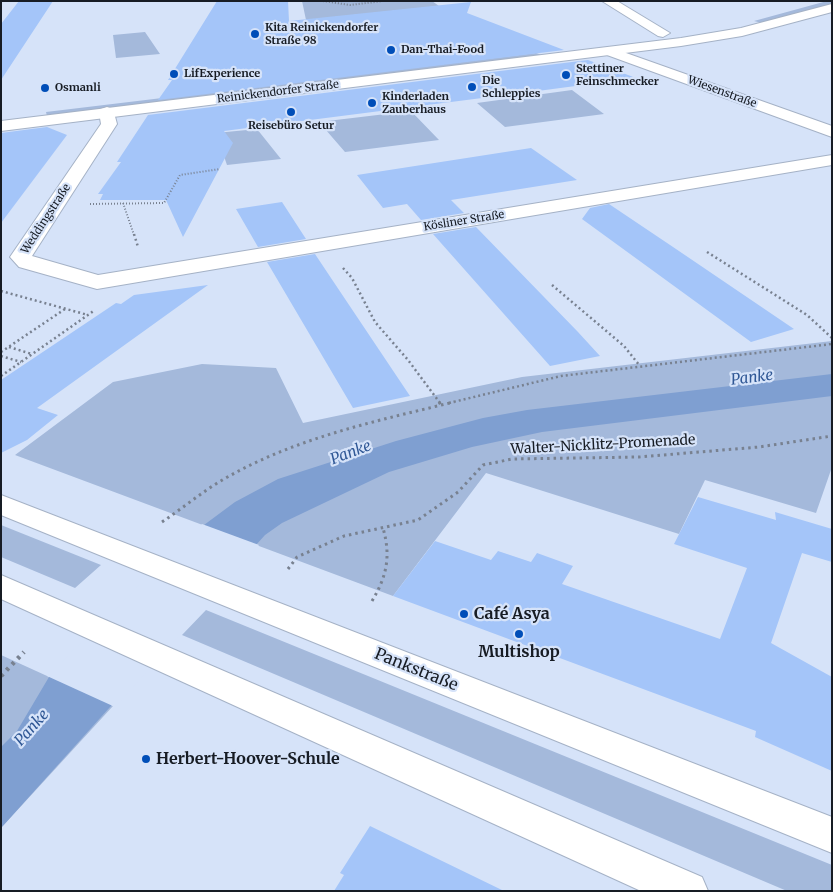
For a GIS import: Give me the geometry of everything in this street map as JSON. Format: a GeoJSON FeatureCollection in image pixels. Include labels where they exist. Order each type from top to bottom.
{"type":"FeatureCollection","features":[{"type":"Feature","properties":{"kind":"main road"},"geometry":{"type":"LineString","coordinates":[[608,1],[681,42]]}},
{"type":"Feature","properties":{"kind":"main road","name":"Reinickendorfer Straße"},"geometry":{"type":"LineString","coordinates":[[1,126],[549,54],[595,41],[705,28],[815,1]]}},
{"type":"Feature","properties":{"kind":"main road","name":"Reinickendorfer Straße"},"geometry":{"type":"LineString","coordinates":[[1,114],[549,54],[612,52],[723,36],[832,8]]}},
{"type":"Feature","properties":{"kind":"main road"},"geometry":{"type":"LineString","coordinates":[[740,20],[762,27]]}},
{"type":"Feature","properties":{"kind":"main road"},"geometry":{"type":"LineString","coordinates":[[595,41],[612,52]]}},
{"type":"Feature","properties":{"kind":"main road","name":"Wiesenstraße"},"geometry":{"type":"LineString","coordinates":[[612,52],[832,132]]}},
{"type":"Feature","properties":{"kind":"main road","name":"Weddingstraße"},"geometry":{"type":"LineString","coordinates":[[97,282],[27,262],[21,257],[109,124],[107,112]]}},
{"type":"Feature","properties":{"kind":"main road","name":"Kösliner Straße"},"geometry":{"type":"LineString","coordinates":[[97,282],[832,160]]}},
{"type":"Feature","properties":{"kind":"main road","name":"Pankstraße"},"geometry":{"type":"LineString","coordinates":[[1,504],[142,562],[832,835]]}},
{"type":"Feature","properties":{"kind":"main road"},"geometry":{"type":"LineString","coordinates":[[1,586],[176,662],[687,891]]}},
{"type":"Feature","properties":{"kind":"path"},"geometry":{"type":"LineString","coordinates":[[323,1],[350,6],[383,1]]}},
{"type":"Feature","properties":{"kind":"path"},"geometry":{"type":"LineString","coordinates":[[89,204],[164,203],[180,175],[220,169]]}},
{"type":"Feature","properties":{"kind":"path"},"geometry":{"type":"LineString","coordinates":[[123,203],[141,255]]}},
{"type":"Feature","properties":{"kind":"path"},"geometry":{"type":"LineString","coordinates":[[707,252],[807,315],[832,338]]}},
{"type":"Feature","properties":{"kind":"path"},"geometry":{"type":"LineString","coordinates":[[341,267],[352,278],[375,322],[408,360],[441,405]]}},
{"type":"Feature","properties":{"kind":"path"},"geometry":{"type":"LineString","coordinates":[[552,285],[624,346],[641,366]]}},
{"type":"Feature","properties":{"kind":"path"},"geometry":{"type":"LineString","coordinates":[[1,290],[88,315]]}},
{"type":"Feature","properties":{"kind":"path"},"geometry":{"type":"LineString","coordinates":[[1,352],[71,306]]}},
{"type":"Feature","properties":{"kind":"path"},"geometry":{"type":"LineString","coordinates":[[1,376],[99,308]]}},
{"type":"Feature","properties":{"kind":"path"},"geometry":{"type":"LineString","coordinates":[[162,522],[224,479],[286,449],[331,434],[561,376],[832,344]]}},
{"type":"Feature","properties":{"kind":"path"},"geometry":{"type":"LineString","coordinates":[[9,346],[32,354]]}},
{"type":"Feature","properties":{"kind":"path"},"geometry":{"type":"LineString","coordinates":[[1,356],[21,362]]}},
{"type":"Feature","properties":{"kind":"path","name":"Walter-Nicklitz-Promenade"},"geometry":{"type":"LineString","coordinates":[[288,569],[297,557],[344,536],[418,520],[458,492],[483,465],[512,459],[639,457],[759,447],[832,436]]}},
{"type":"Feature","properties":{"kind":"path"},"geometry":{"type":"LineString","coordinates":[[372,601],[382,585],[387,569],[388,545],[383,528]]}},
{"type":"Feature","properties":{"kind":"path"},"geometry":{"type":"LineString","coordinates":[[1,676],[24,652]]}},
{"type":"Feature","properties":{"kind":"shaded area"},"geometry":{"type":"Polygon","coordinates":[[[302,1],[432,1],[439,6],[306,20],[302,1]]]}},
{"type":"Feature","properties":{"kind":"shaded area"},"geometry":{"type":"Polygon","coordinates":[[[832,1],[832,4],[762,23],[754,21],[832,1]]]}},
{"type":"Feature","properties":{"kind":"shaded area"},"geometry":{"type":"Polygon","coordinates":[[[145,32],[160,54],[116,58],[113,35],[145,32]]]}},
{"type":"Feature","properties":{"kind":"shaded area"},"geometry":{"type":"Polygon","coordinates":[[[536,53],[542,55],[47,116],[46,112],[536,53]]]}},
{"type":"Feature","properties":{"kind":"shaded area"},"geometry":{"type":"Polygon","coordinates":[[[572,90],[604,114],[505,127],[477,103],[572,90]]]}},
{"type":"Feature","properties":{"kind":"shaded area"},"geometry":{"type":"Polygon","coordinates":[[[411,111],[439,140],[345,152],[319,122],[411,111]]]}},
{"type":"Feature","properties":{"kind":"shaded area"},"geometry":{"type":"Polygon","coordinates":[[[257,129],[281,159],[227,165],[216,133],[257,129]]]}},
{"type":"Feature","properties":{"kind":"shaded area"},"geometry":{"type":"Polygon","coordinates":[[[832,341],[832,467],[816,513],[705,480],[679,534],[486,473],[393,596],[15,455],[113,382],[202,364],[276,368],[303,423],[522,377],[832,341]]]}},
{"type":"Feature","properties":{"kind":"shaded area"},"geometry":{"type":"Polygon","coordinates":[[[1,525],[101,565],[75,588],[1,557],[1,525]]]}},
{"type":"Feature","properties":{"kind":"shaded area"},"geometry":{"type":"Polygon","coordinates":[[[206,610],[832,865],[832,891],[787,891],[182,635],[206,610]]]}},
{"type":"Feature","properties":{"kind":"shaded area"},"geometry":{"type":"Polygon","coordinates":[[[1,655],[113,706],[1,828],[1,655]]]}},
{"type":"Feature","properties":{"kind":"water","name":"Panke"},"geometry":{"type":"Polygon","coordinates":[[[832,374],[832,396],[542,432],[472,447],[389,472],[282,523],[265,535],[1,828],[1,747],[17,731],[49,677],[204,525],[235,502],[278,479],[396,441],[483,418],[527,410],[832,374]]]}},
{"type":"Feature","properties":{"kind":"pier"},"geometry":{"type":"Polygon","coordinates":[[[202,524],[259,545],[115,707],[47,676],[202,524]]]}},
{"type":"Feature","properties":{"kind":"building"},"geometry":{"type":"Polygon","coordinates":[[[19,1],[53,1],[1,80],[1,24],[19,1]]]}},
{"type":"Feature","properties":{"kind":"building"},"geometry":{"type":"Polygon","coordinates":[[[217,1],[288,1],[289,21],[471,2],[467,13],[564,50],[158,100],[172,80],[168,80],[217,1]]]}},
{"type":"Feature","properties":{"kind":"building"},"geometry":{"type":"Polygon","coordinates":[[[588,60],[636,78],[515,94],[498,85],[490,97],[224,131],[233,143],[183,237],[166,200],[100,200],[103,194],[98,194],[121,162],[117,162],[148,115],[588,60]]]}},
{"type":"Feature","properties":{"kind":"building"},"geometry":{"type":"Polygon","coordinates":[[[47,127],[67,135],[1,223],[1,133],[47,127]]]}},
{"type":"Feature","properties":{"kind":"building"},"geometry":{"type":"Polygon","coordinates":[[[531,148],[577,180],[451,200],[464,213],[421,220],[407,204],[383,208],[357,175],[531,148]]]}},
{"type":"Feature","properties":{"kind":"building"},"geometry":{"type":"Polygon","coordinates":[[[282,202],[306,239],[258,247],[236,209],[282,202]]]}},
{"type":"Feature","properties":{"kind":"building"},"geometry":{"type":"Polygon","coordinates":[[[609,204],[794,329],[751,342],[582,219],[590,208],[609,204]]]}},
{"type":"Feature","properties":{"kind":"building"},"geometry":{"type":"Polygon","coordinates":[[[476,227],[600,356],[550,366],[433,234],[476,227]]]}},
{"type":"Feature","properties":{"kind":"building"},"geometry":{"type":"Polygon","coordinates":[[[315,254],[410,396],[353,408],[267,262],[315,254]]]}},
{"type":"Feature","properties":{"kind":"building"},"geometry":{"type":"Polygon","coordinates":[[[208,285],[37,408],[58,415],[27,440],[1,453],[1,380],[116,303],[121,304],[134,295],[208,285]]]}},
{"type":"Feature","properties":{"kind":"building"},"geometry":{"type":"Polygon","coordinates":[[[698,497],[776,520],[775,512],[832,529],[832,562],[802,553],[771,643],[832,677],[832,771],[755,737],[756,731],[393,596],[435,541],[491,560],[498,551],[531,562],[537,553],[573,566],[562,584],[720,639],[747,568],[674,544],[698,497]]]}},
{"type":"Feature","properties":{"kind":"building"},"geometry":{"type":"Polygon","coordinates":[[[370,826],[504,891],[334,891],[344,875],[340,873],[370,826]]]}},
{"type":"Feature","properties":{"kind":"place","name":"Kita Reinickendorfer Straße 98"},"geometry":{"type":"Point","coordinates":[255,34]}},
{"type":"Feature","properties":{"kind":"place","name":"Dan-Thai-Food"},"geometry":{"type":"Point","coordinates":[391,50]}},
{"type":"Feature","properties":{"kind":"place","name":"LifExperience"},"geometry":{"type":"Point","coordinates":[174,74]}},
{"type":"Feature","properties":{"kind":"place","name":"Stettiner Feinschmecker"},"geometry":{"type":"Point","coordinates":[566,75]}},
{"type":"Feature","properties":{"kind":"place","name":"Die Schleppies"},"geometry":{"type":"Point","coordinates":[472,87]}},
{"type":"Feature","properties":{"kind":"place","name":"Osmanli"},"geometry":{"type":"Point","coordinates":[45,88]}},
{"type":"Feature","properties":{"kind":"place","name":"Kinderladen Zauberhaus"},"geometry":{"type":"Point","coordinates":[372,103]}},
{"type":"Feature","properties":{"kind":"place","name":"Reisebüro Setur"},"geometry":{"type":"Point","coordinates":[291,112]}},
{"type":"Feature","properties":{"kind":"place","name":"Café Asya"},"geometry":{"type":"Point","coordinates":[464,614]}},
{"type":"Feature","properties":{"kind":"place","name":"Multishop"},"geometry":{"type":"Point","coordinates":[519,634]}},
{"type":"Feature","properties":{"kind":"place","name":"Herbert-Hoover-Schule"},"geometry":{"type":"Point","coordinates":[146,759]}}]}
